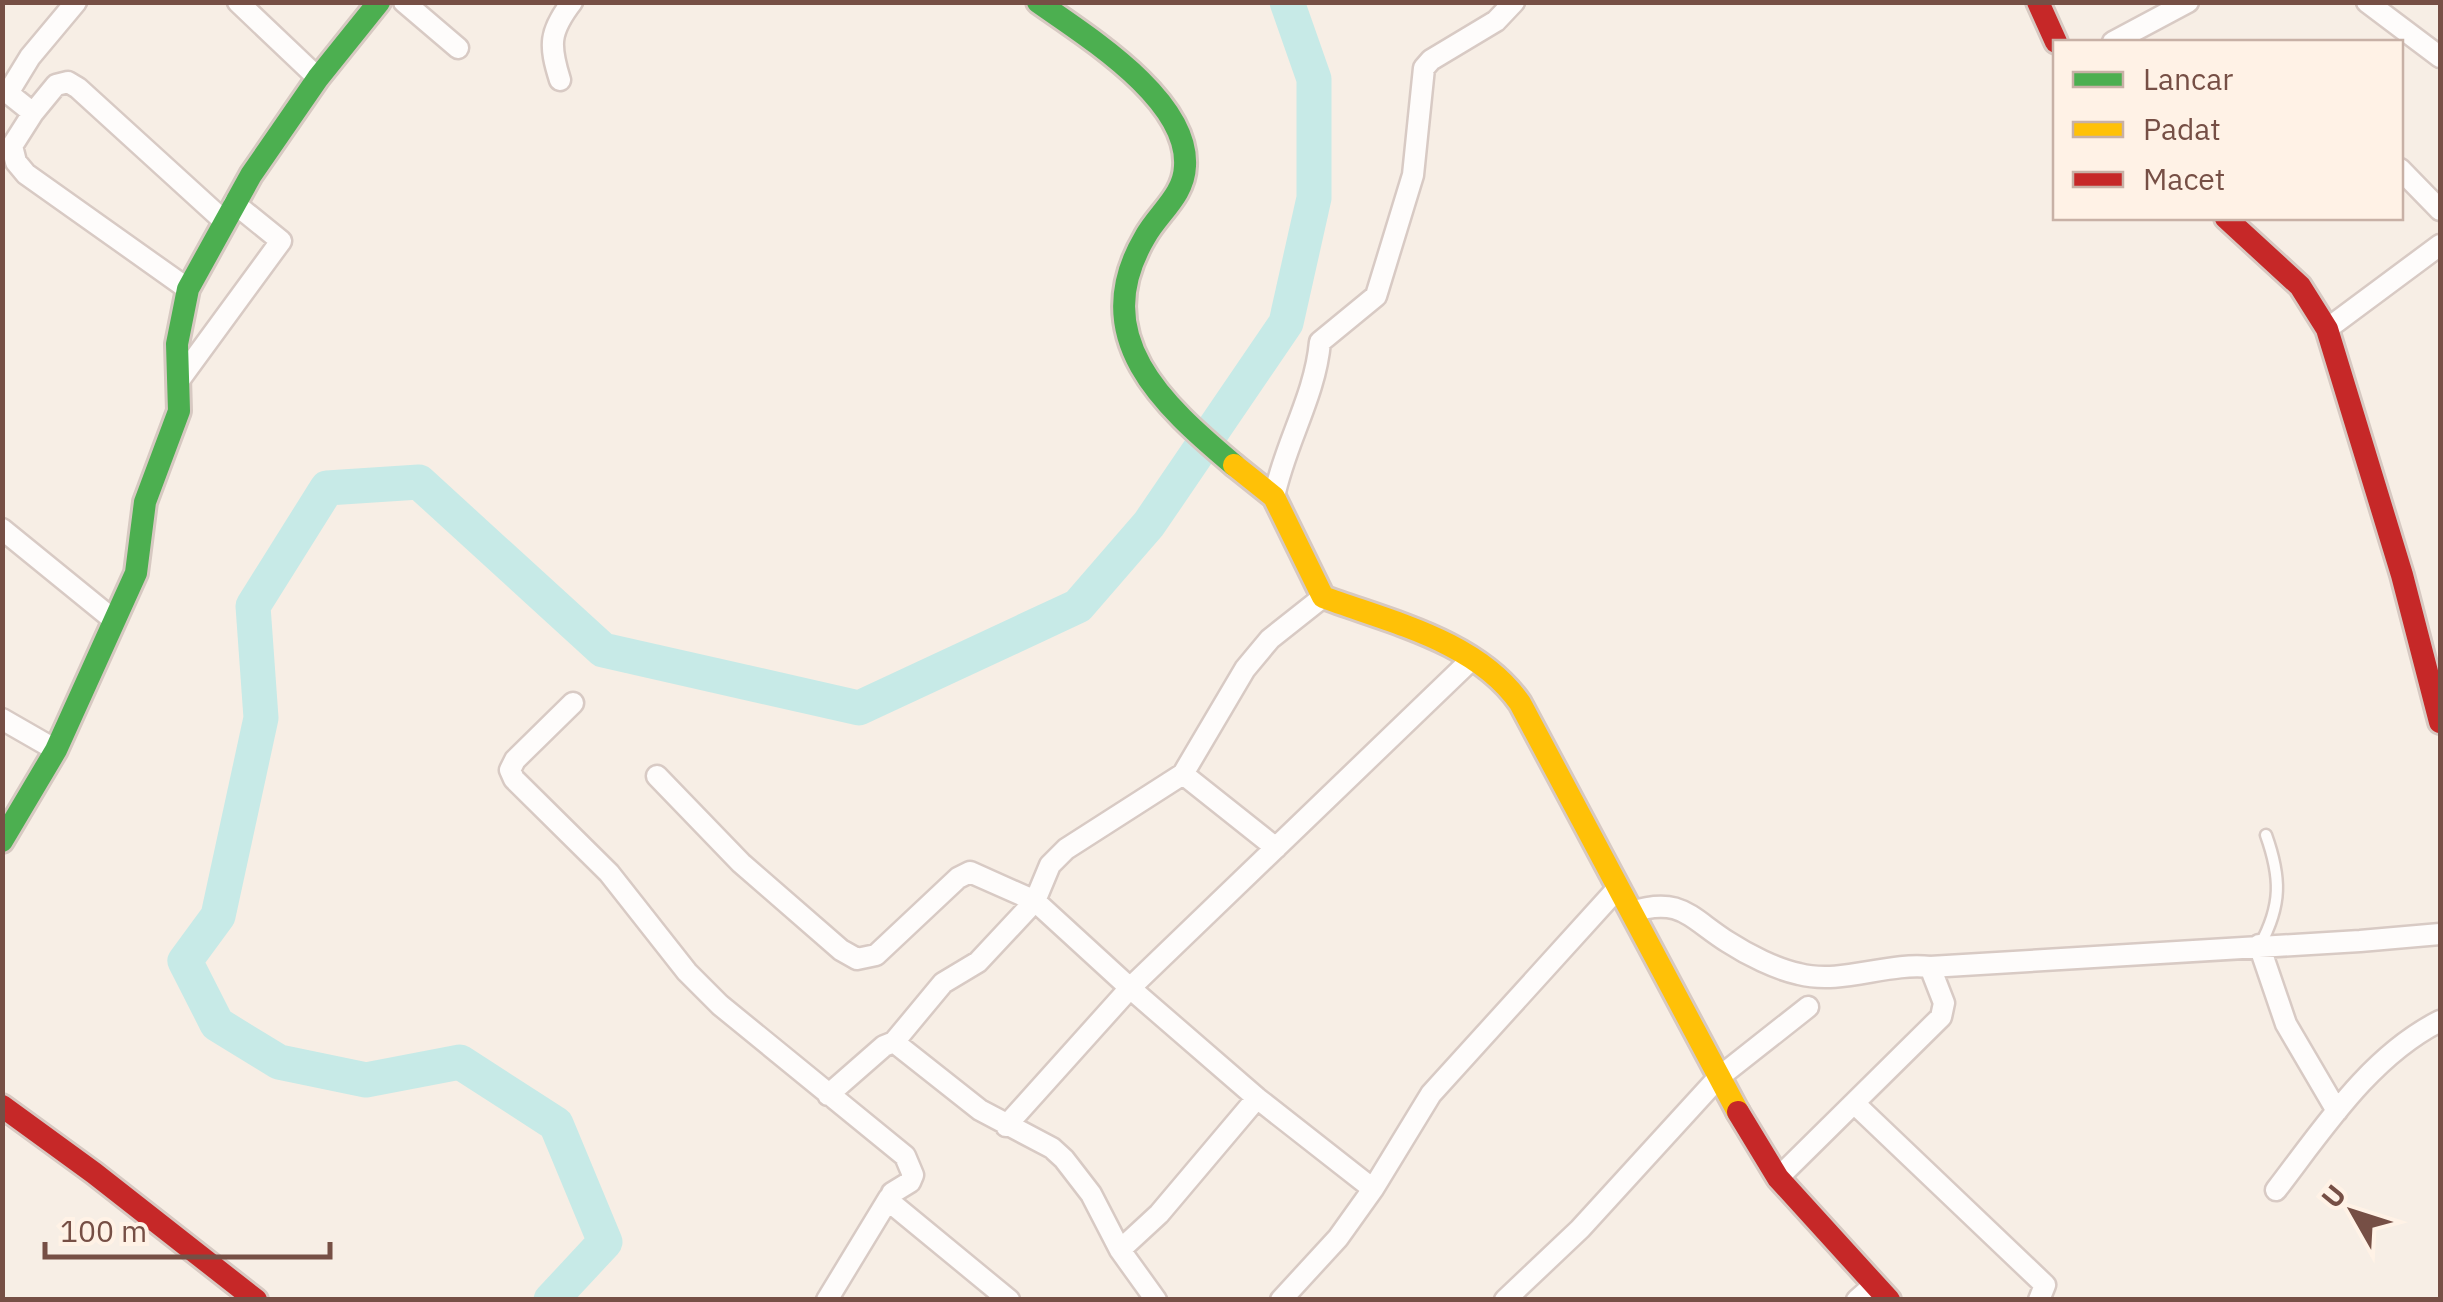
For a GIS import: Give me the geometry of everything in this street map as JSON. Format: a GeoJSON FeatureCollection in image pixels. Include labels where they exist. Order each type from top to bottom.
{"type":"FeatureCollection","features":[{"type":"Feature","properties":{"kind":"street"},"geometry":{"type":"LineString","coordinates":[[33,113],[5,91],[76,2]]}},
{"type":"Feature","properties":{"kind":"street"},"geometry":{"type":"LineString","coordinates":[[238,2],[318,78]]}},
{"type":"Feature","properties":{"kind":"street"},"geometry":{"type":"LineString","coordinates":[[2,841],[56,750],[136,573],[145,502],[174,426],[180,379],[177,344],[188,289],[229,212],[318,78],[379,2]]}},
{"type":"Feature","properties":{"kind":"street"},"geometry":{"type":"LineString","coordinates":[[404,2],[458,48]]}},
{"type":"Feature","properties":{"kind":"street"},"geometry":{"type":"LineString","coordinates":[[560,80],[551,50],[553,35],[572,2]]}},
{"type":"Feature","properties":{"kind":"street"},"geometry":{"type":"LineString","coordinates":[[1038,2],[1132,74],[1166,109],[1187,156],[1176,196],[1131,261],[1124,317],[1141,370],[1168,405],[1266,491],[1322,597],[1472,659],[1497,675],[1520,703],[1617,889],[1730,1067],[1778,1178],[1874,1295]]}},
{"type":"Feature","properties":{"kind":"street"},"geometry":{"type":"LineString","coordinates":[[1266,491],[1308,401],[1328,337],[1376,296],[1413,175],[1427,64],[1496,21],[1514,2]]}},
{"type":"Feature","properties":{"kind":"street"},"geometry":{"type":"LineString","coordinates":[[2038,2],[2055,40]]}},
{"type":"Feature","properties":{"kind":"street"},"geometry":{"type":"LineString","coordinates":[[2117,40],[2188,2]]}},
{"type":"Feature","properties":{"kind":"street"},"geometry":{"type":"LineString","coordinates":[[2367,2],[2440,58]]}},
{"type":"Feature","properties":{"kind":"street"},"geometry":{"type":"LineString","coordinates":[[180,379],[281,241],[229,212],[78,88],[68,82],[56,85],[12,146],[16,162],[26,174],[188,289]]}},
{"type":"Feature","properties":{"kind":"street"},"geometry":{"type":"LineString","coordinates":[[2403,172],[2440,210]]}},
{"type":"Feature","properties":{"kind":"street"},"geometry":{"type":"LineString","coordinates":[[2228,220],[2300,286],[2327,329],[2402,574],[2440,722]]}},
{"type":"Feature","properties":{"kind":"street"},"geometry":{"type":"LineString","coordinates":[[2327,329],[2440,245]]}},
{"type":"Feature","properties":{"kind":"street"},"geometry":{"type":"LineString","coordinates":[[2,530],[116,620]]}},
{"type":"Feature","properties":{"kind":"street"},"geometry":{"type":"LineString","coordinates":[[828,1095],[884,1046],[894,1042],[943,983],[978,962],[1034,901],[1050,864],[1066,848],[1183,774],[1244,669],[1270,639],[1322,597]]}},
{"type":"Feature","properties":{"kind":"street"},"geometry":{"type":"LineString","coordinates":[[1006,1126],[1130,988],[1472,659]]}},
{"type":"Feature","properties":{"kind":"street"},"geometry":{"type":"LineString","coordinates":[[573,704],[514,760],[510,770],[514,779],[609,873],[687,972],[720,1005],[905,1156],[913,1175],[910,1182],[889,1198],[831,1298]]}},
{"type":"Feature","properties":{"kind":"street"},"geometry":{"type":"LineString","coordinates":[[2,719],[56,750]]}},
{"type":"Feature","properties":{"kind":"street"},"geometry":{"type":"LineString","coordinates":[[1183,774],[1276,848]]}},
{"type":"Feature","properties":{"kind":"street"},"geometry":{"type":"LineString","coordinates":[[656,776],[741,863],[856,959],[876,954],[964,874],[976,874],[1034,901],[1258,1098],[1374,1189]]}},
{"type":"Feature","properties":{"kind":"street"},"geometry":{"type":"LineString","coordinates":[[1285,1298],[1338,1238],[1374,1189],[1430,1094],[1617,889]]}},
{"type":"Feature","properties":{"kind":"street"},"geometry":{"type":"LineString","coordinates":[[1631,912],[1656,904],[1676,907],[1730,943],[1801,975],[1830,976],[1906,964],[1930,966],[2264,938],[2360,942],[2440,934]]}},
{"type":"Feature","properties":{"kind":"street"},"geometry":{"type":"LineString","coordinates":[[2264,938],[2286,1024],[2338,1110]]}},
{"type":"Feature","properties":{"kind":"street"},"geometry":{"type":"LineString","coordinates":[[1778,1178],[1944,1011],[1930,966]]}},
{"type":"Feature","properties":{"kind":"street"},"geometry":{"type":"LineString","coordinates":[[1505,1300],[1580,1228],[1730,1067],[1808,1007]]}},
{"type":"Feature","properties":{"kind":"street"},"geometry":{"type":"LineString","coordinates":[[2276,1190],[2338,1110],[2403,1042],[2440,1021]]}},
{"type":"Feature","properties":{"kind":"street"},"geometry":{"type":"LineString","coordinates":[[894,1042],[980,1110],[1052,1148],[1064,1159],[1092,1194],[1120,1250],[1156,1300]]}},
{"type":"Feature","properties":{"kind":"street"},"geometry":{"type":"LineString","coordinates":[[1120,1250],[1160,1214],[1258,1098]]}},
{"type":"Feature","properties":{"kind":"street"},"geometry":{"type":"LineString","coordinates":[[1854,1103],[2045,1285],[2038,1300]]}},
{"type":"Feature","properties":{"kind":"street"},"geometry":{"type":"LineString","coordinates":[[2,1106],[256,1300]]}},
{"type":"Feature","properties":{"kind":"street"},"geometry":{"type":"LineString","coordinates":[[889,1198],[896,1209],[1008,1300]]}},
{"type":"Feature","properties":{"kind":"lane"},"geometry":{"type":"LineString","coordinates":[[2264,938],[2279,899],[2266,835]]}},
{"type":"Feature","properties":{"kind":"waterway"},"geometry":{"type":"LineString","coordinates":[[551,1300],[605,1242],[556,1124],[460,1062],[366,1080],[279,1062],[217,1024],[185,961],[218,916],[261,718],[253,606],[327,488],[419,482],[603,650],[859,708],[1078,606],[1149,524],[1286,323],[1314,198],[1314,79],[1287,2]]}},
{"type":"Feature","properties":{"kind":"traffic: fast"},"geometry":{"type":"LineString","coordinates":[[2,841],[56,750],[136,573],[145,502],[179,411],[177,344],[188,289],[251,175],[318,78],[379,2]]}},
{"type":"Feature","properties":{"kind":"traffic: fast"},"geometry":{"type":"LineString","coordinates":[[1038,2],[1131,72],[1153,94],[1182,141],[1184,177],[1145,237],[1129,273],[1124,306],[1129,337],[1141,366],[1159,393],[1234,465]]}},
{"type":"Feature","properties":{"kind":"traffic: slow"},"geometry":{"type":"LineString","coordinates":[[1234,465],[1274,497],[1323,597],[1403,625],[1456,649],[1502,682],[1520,703],[1738,1112]]}},
{"type":"Feature","properties":{"kind":"traffic: jam"},"geometry":{"type":"LineString","coordinates":[[2038,2],[2055,40]]}},
{"type":"Feature","properties":{"kind":"traffic: jam"},"geometry":{"type":"LineString","coordinates":[[2228,220],[2300,286],[2327,329],[2402,575],[2440,722]]}},
{"type":"Feature","properties":{"kind":"traffic: jam"},"geometry":{"type":"LineString","coordinates":[[2,1106],[256,1300]]}},
{"type":"Feature","properties":{"kind":"traffic: jam"},"geometry":{"type":"LineString","coordinates":[[1738,1112],[1778,1178],[1889,1300]]}}]}
